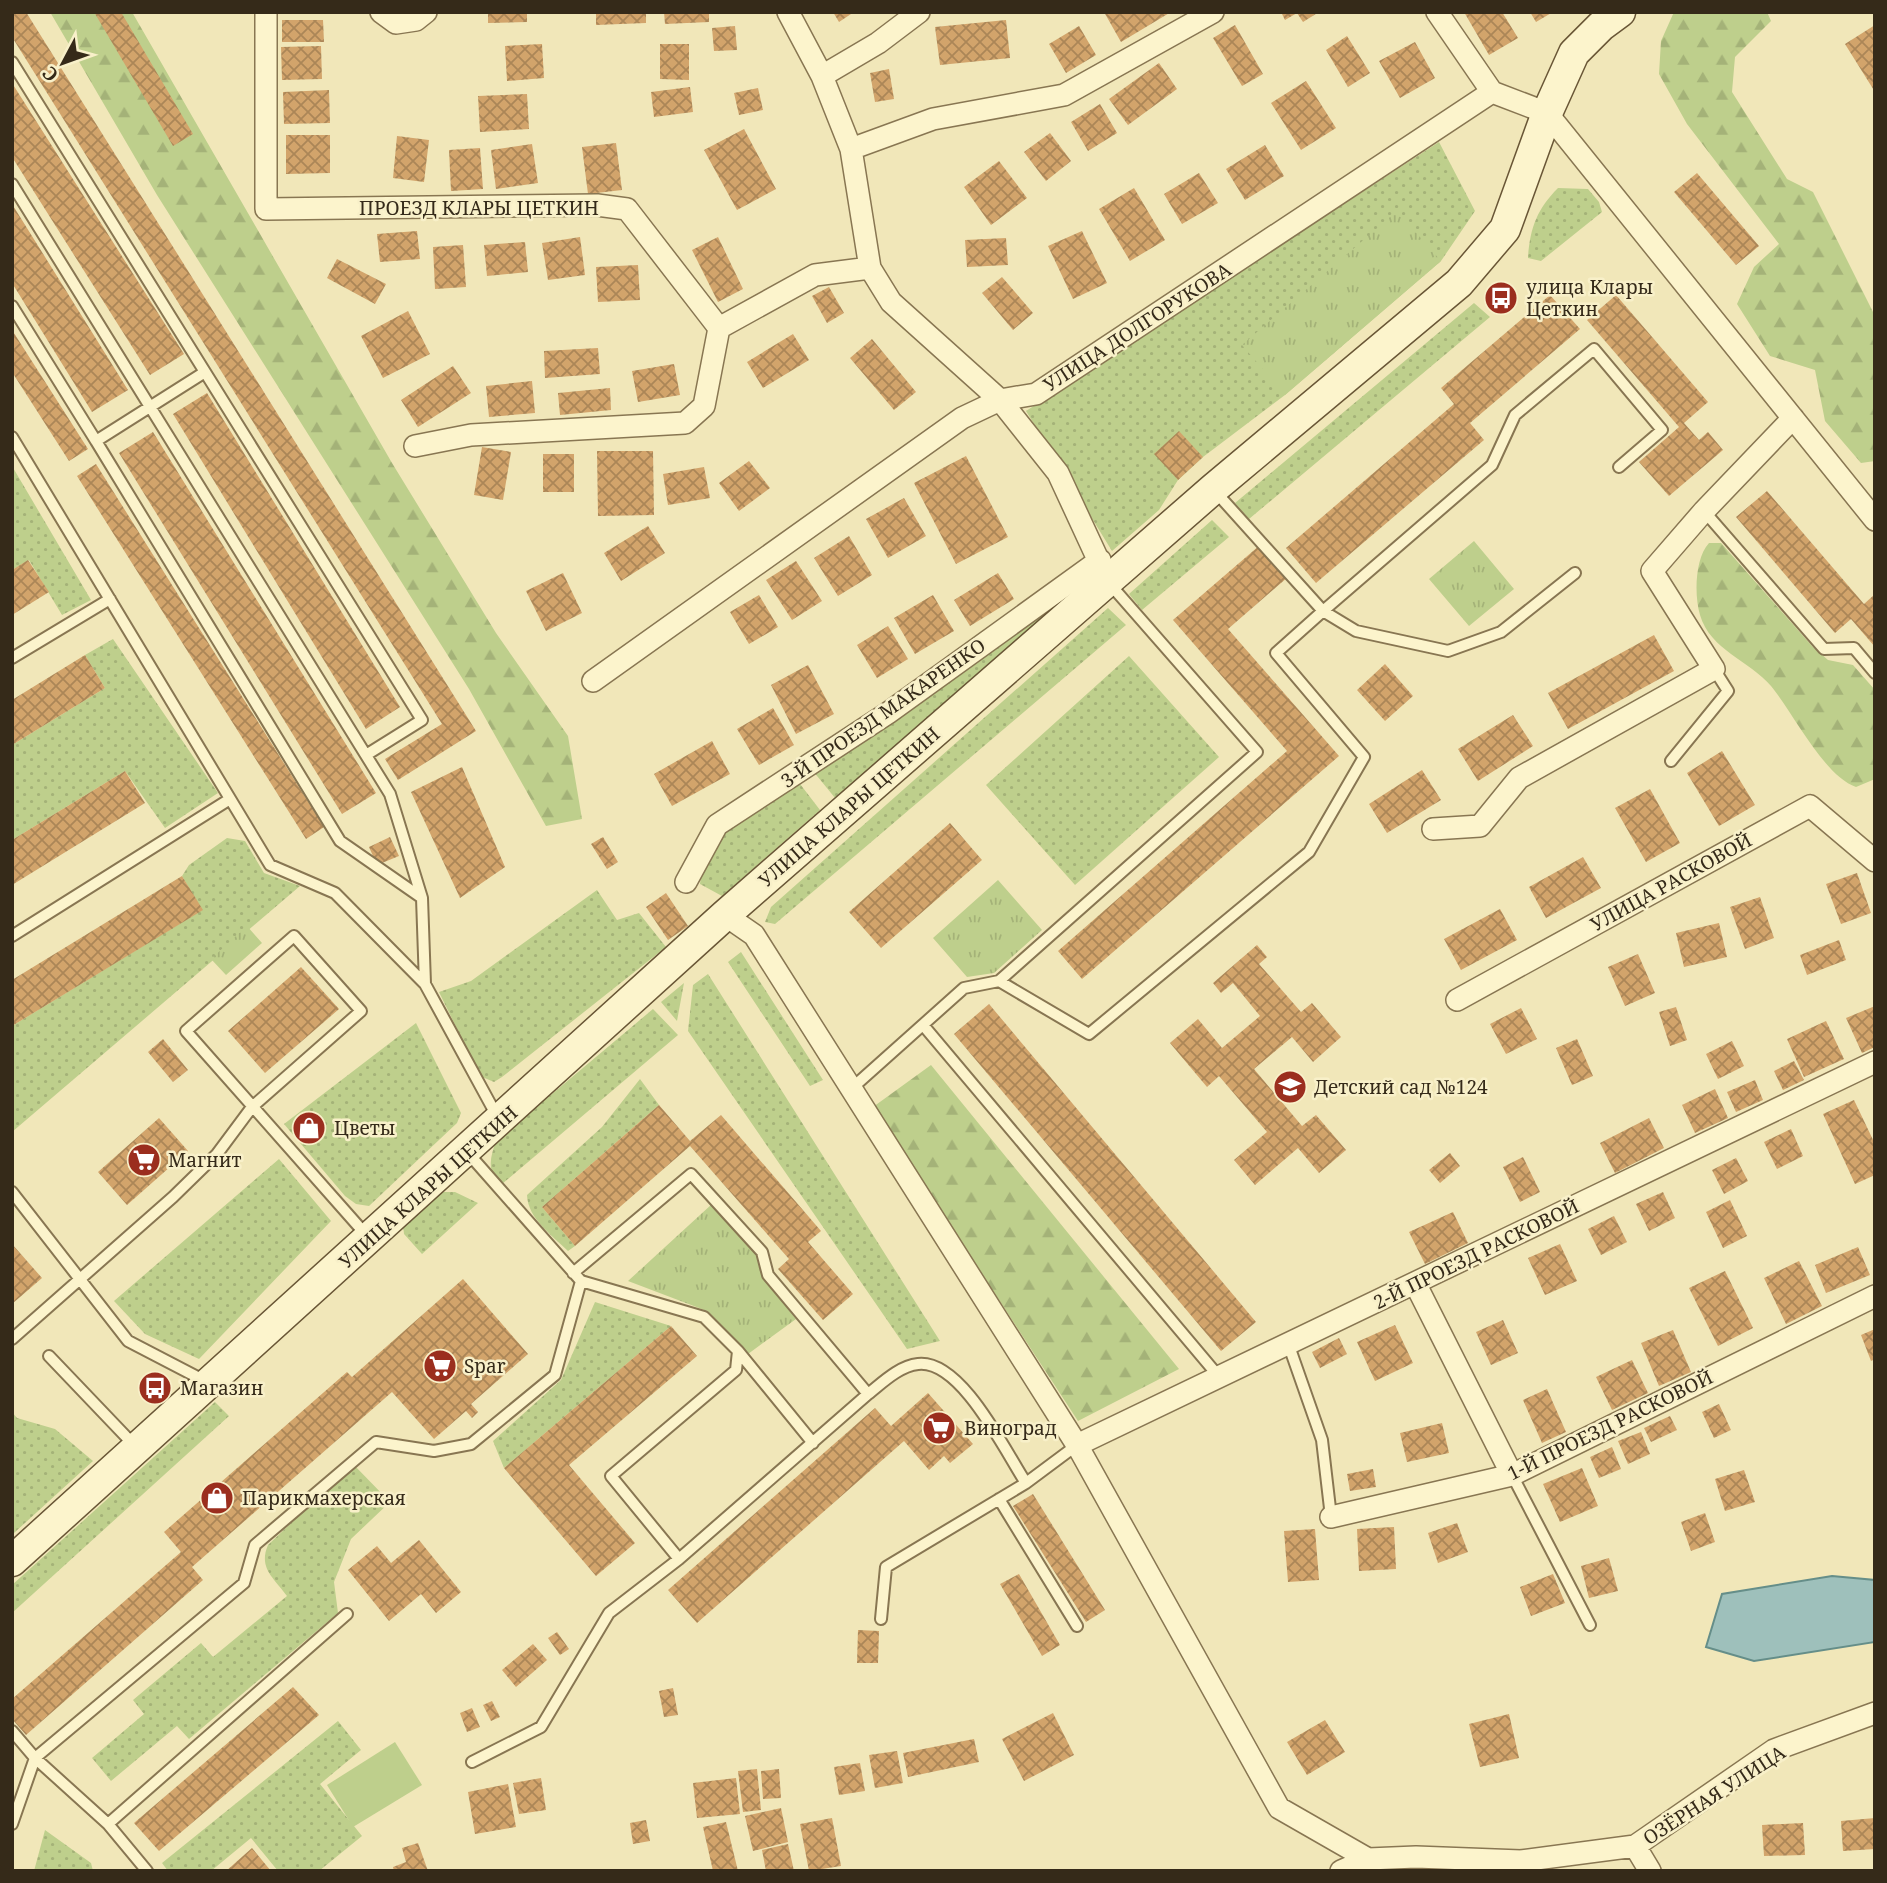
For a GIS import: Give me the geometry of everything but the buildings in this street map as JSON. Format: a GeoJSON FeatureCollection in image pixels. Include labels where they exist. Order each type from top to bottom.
{"type":"FeatureCollection","features":[{"type":"Feature","properties":{"kind":"main road","name":"УЛИЦА КЛАРЫ ЦЕТКИН"},"geometry":{"type":"LineString","coordinates":[[12,1561],[139,1450],[1104,570],[1213,489],[1459,283],[1505,229],[1548,113],[1574,53],[1601,26],[1620,12]]}},
{"type":"Feature","properties":{"kind":"street","name":"ПРОЕЗД КЛАРЫ ЦЕТКИН"},"geometry":{"type":"LineString","coordinates":[[266,12],[265,209],[597,205],[627,209],[719,328]]}},
{"type":"Feature","properties":{"kind":"street"},"geometry":{"type":"LineString","coordinates":[[381,12],[396,23],[416,20],[426,12]]}},
{"type":"Feature","properties":{"kind":"street"},"geometry":{"type":"LineString","coordinates":[[788,12],[822,76],[851,149],[870,268],[891,302],[1000,400],[1058,473],[1104,570]]}},
{"type":"Feature","properties":{"kind":"street"},"geometry":{"type":"LineString","coordinates":[[822,76],[878,43],[919,12]]}},
{"type":"Feature","properties":{"kind":"street"},"geometry":{"type":"LineString","coordinates":[[851,149],[933,119],[1065,95],[1213,12]]}},
{"type":"Feature","properties":{"kind":"street"},"geometry":{"type":"LineString","coordinates":[[1437,12],[1492,92],[1548,113],[1875,520]]}},
{"type":"Feature","properties":{"kind":"street","name":"УЛИЦА ДОЛГОРУКОВА"},"geometry":{"type":"LineString","coordinates":[[593,681],[962,418],[1000,400],[1036,394],[1492,92]]}},
{"type":"Feature","properties":{"kind":"street"},"geometry":{"type":"LineString","coordinates":[[415,446],[471,435],[685,423],[704,406],[719,328],[815,275],[870,268]]}},
{"type":"Feature","properties":{"kind":"street"},"geometry":{"type":"LineString","coordinates":[[1433,829],[1480,826],[1519,778],[1714,669],[1652,571],[1704,511],[1793,418]]}},
{"type":"Feature","properties":{"kind":"street","name":"3-Й ПРОЕЗД МАКАРЕНКО"},"geometry":{"type":"LineString","coordinates":[[686,882],[717,825],[1104,570]]}},
{"type":"Feature","properties":{"kind":"street","name":"УЛИЦА РАСКОВОЙ"},"geometry":{"type":"LineString","coordinates":[[1457,1000],[1810,806],[1875,861]]}},
{"type":"Feature","properties":{"kind":"street"},"geometry":{"type":"LineString","coordinates":[[725,915],[754,935],[1076,1445],[1279,1808],[1368,1859]]}},
{"type":"Feature","properties":{"kind":"street","name":"2-Й ПРОЕЗД РАСКОВОЙ"},"geometry":{"type":"LineString","coordinates":[[1076,1445],[1289,1346],[1875,1062]]}},
{"type":"Feature","properties":{"kind":"street"},"geometry":{"type":"LineString","coordinates":[[1415,1283],[1512,1475]]}},
{"type":"Feature","properties":{"kind":"street","name":"1-Й ПРОЕЗД РАСКОВОЙ"},"geometry":{"type":"LineString","coordinates":[[1331,1517],[1512,1475],[1875,1296]]}},
{"type":"Feature","properties":{"kind":"street","name":"ОЗЁРНАЯ УЛИЦА"},"geometry":{"type":"LineString","coordinates":[[1341,1871],[1368,1859],[1416,1857],[1522,1866],[1635,1846],[1774,1750],[1875,1713]]}},
{"type":"Feature","properties":{"kind":"street"},"geometry":{"type":"LineString","coordinates":[[1635,1846],[1650,1871]]}},
{"type":"Feature","properties":{"kind":"lane"},"geometry":{"type":"LineString","coordinates":[[12,62],[422,720],[366,755]]}},
{"type":"Feature","properties":{"kind":"lane"},"geometry":{"type":"LineString","coordinates":[[12,184],[390,794],[422,898],[425,984]]}},
{"type":"Feature","properties":{"kind":"lane"},"geometry":{"type":"LineString","coordinates":[[12,306],[340,841],[422,898]]}},
{"type":"Feature","properties":{"kind":"lane"},"geometry":{"type":"LineString","coordinates":[[999,981],[1089,1034],[1309,852],[1364,757],[1276,653],[1492,465],[1515,415],[1594,349],[1662,430],[1619,467]]}},
{"type":"Feature","properties":{"kind":"lane"},"geometry":{"type":"LineString","coordinates":[[96,441],[205,372]]}},
{"type":"Feature","properties":{"kind":"lane"},"geometry":{"type":"LineString","coordinates":[[12,437],[270,865],[335,893],[425,984],[500,1121]]}},
{"type":"Feature","properties":{"kind":"lane"},"geometry":{"type":"LineString","coordinates":[[1213,489],[1323,611],[1356,631],[1448,651],[1501,632],[1575,573]]}},
{"type":"Feature","properties":{"kind":"lane"},"geometry":{"type":"LineString","coordinates":[[1704,511],[1824,649],[1854,648],[1875,673]]}},
{"type":"Feature","properties":{"kind":"lane"},"geometry":{"type":"LineString","coordinates":[[851,1090],[964,988],[999,981],[1257,752],[1104,570]]}},
{"type":"Feature","properties":{"kind":"lane"},"geometry":{"type":"LineString","coordinates":[[12,658],[110,599]]}},
{"type":"Feature","properties":{"kind":"lane"},"geometry":{"type":"LineString","coordinates":[[1671,761],[1728,691],[1714,669]]}},
{"type":"Feature","properties":{"kind":"lane"},"geometry":{"type":"LineString","coordinates":[[12,936],[230,799]]}},
{"type":"Feature","properties":{"kind":"lane"},"geometry":{"type":"LineString","coordinates":[[12,1339],[217,1154],[252,1107],[361,1011],[295,936],[186,1031],[252,1107],[370,1240]]}},
{"type":"Feature","properties":{"kind":"lane"},"geometry":{"type":"LineString","coordinates":[[923,1025],[1220,1378]]}},
{"type":"Feature","properties":{"kind":"lane"},"geometry":{"type":"LineString","coordinates":[[466,1150],[577,1277],[704,1317],[738,1350],[813,1443]]}},
{"type":"Feature","properties":{"kind":"lane"},"geometry":{"type":"LineString","coordinates":[[12,1824],[35,1758],[244,1583],[255,1545],[376,1442],[434,1451],[471,1444],[555,1375],[577,1277],[691,1174],[762,1252],[768,1275],[867,1394]]}},
{"type":"Feature","properties":{"kind":"lane"},"geometry":{"type":"LineString","coordinates":[[12,1192],[128,1341],[211,1384]]}},
{"type":"Feature","properties":{"kind":"lane"},"geometry":{"type":"LineString","coordinates":[[1289,1346],[1322,1440],[1331,1517]]}},
{"type":"Feature","properties":{"kind":"lane"},"geometry":{"type":"LineString","coordinates":[[679,1559],[611,1476],[736,1370],[738,1350]]}},
{"type":"Feature","properties":{"kind":"lane"},"geometry":{"type":"LineString","coordinates":[[49,1356],[139,1450]]}},
{"type":"Feature","properties":{"kind":"lane"},"geometry":{"type":"LineString","coordinates":[[472,1762],[541,1727],[609,1613],[679,1559],[867,1394],[899,1370],[918,1363],[942,1367],[961,1384],[1026,1483]]}},
{"type":"Feature","properties":{"kind":"lane"},"geometry":{"type":"LineString","coordinates":[[881,1619],[886,1567],[1026,1483],[1076,1445]]}},
{"type":"Feature","properties":{"kind":"lane"},"geometry":{"type":"LineString","coordinates":[[1512,1475],[1590,1625]]}},
{"type":"Feature","properties":{"kind":"lane"},"geometry":{"type":"LineString","coordinates":[[999,1499],[1077,1626]]}},
{"type":"Feature","properties":{"kind":"lane"},"geometry":{"type":"LineString","coordinates":[[108,1824],[347,1614]]}},
{"type":"Feature","properties":{"kind":"lane"},"geometry":{"type":"LineString","coordinates":[[12,1731],[35,1758],[108,1824],[148,1871]]}},
{"type":"Feature","properties":{"kind":"green space"},"geometry":{"type":"Polygon","coordinates":[[[50,12],[132,12],[392,463],[496,633],[568,736],[582,819],[546,826],[469,689],[157,195],[50,12]]]}},
{"type":"Feature","properties":{"kind":"green space"},"geometry":{"type":"Polygon","coordinates":[[[1674,12],[1767,12],[1771,21],[1735,57],[1732,92],[1787,179],[1813,192],[1875,316],[1875,461],[1861,463],[1825,421],[1815,370],[1770,356],[1737,304],[1754,267],[1779,244],[1687,124],[1659,74],[1661,41],[1674,12]]]}},
{"type":"Feature","properties":{"kind":"green space"},"geometry":{"type":"Polygon","coordinates":[[[1439,142],[1475,211],[1441,261],[1285,395],[1203,457],[1178,480],[1159,510],[1112,551],[1026,411],[1439,142]]]}},
{"type":"Feature","properties":{"kind":"green space"},"geometry":{"type":"Polygon","coordinates":[[[1558,188],[1588,189],[1599,202],[1602,212],[1541,261],[1528,258],[1536,220],[1558,188]]]}},
{"type":"Feature","properties":{"kind":"green space"},"geometry":{"type":"Polygon","coordinates":[[[1397,211],[1441,261],[1285,395],[1242,345],[1397,211]]]}},
{"type":"Feature","properties":{"kind":"green space"},"geometry":{"type":"Polygon","coordinates":[[[1474,303],[1490,317],[1249,519],[1235,503],[1474,303]]]}},
{"type":"Feature","properties":{"kind":"green space"},"geometry":{"type":"Polygon","coordinates":[[[12,466],[91,600],[62,615],[29,560],[12,570],[12,466]]]}},
{"type":"Feature","properties":{"kind":"green space"},"geometry":{"type":"Polygon","coordinates":[[[1212,520],[1229,537],[1142,610],[1129,594],[1212,520]]]}},
{"type":"Feature","properties":{"kind":"green space"},"geometry":{"type":"Polygon","coordinates":[[[1474,541],[1514,589],[1469,626],[1429,579],[1474,541]]]}},
{"type":"Feature","properties":{"kind":"green space"},"geometry":{"type":"Polygon","coordinates":[[[1709,543],[1721,543],[1812,646],[1828,660],[1853,665],[1875,690],[1875,779],[1856,787],[1832,771],[1771,686],[1712,637],[1700,615],[1697,587],[1698,567],[1709,543]]]}},
{"type":"Feature","properties":{"kind":"green space"},"geometry":{"type":"Polygon","coordinates":[[[1054,605],[1060,611],[840,804],[813,771],[1054,605]]]}},
{"type":"Feature","properties":{"kind":"green space"},"geometry":{"type":"Polygon","coordinates":[[[1108,608],[1126,625],[775,924],[765,922],[771,907],[1108,608]]]}},
{"type":"Feature","properties":{"kind":"green space"},"geometry":{"type":"Polygon","coordinates":[[[113,639],[218,793],[165,828],[125,771],[12,840],[12,745],[105,688],[85,655],[113,639]]]}},
{"type":"Feature","properties":{"kind":"green space"},"geometry":{"type":"Polygon","coordinates":[[[1129,656],[1219,757],[1075,885],[986,785],[1129,656]]]}},
{"type":"Feature","properties":{"kind":"green space"},"geometry":{"type":"Polygon","coordinates":[[[797,780],[820,810],[722,896],[700,884],[704,864],[722,833],[749,810],[797,780]]]}},
{"type":"Feature","properties":{"kind":"green space"},"geometry":{"type":"Polygon","coordinates":[[[227,838],[245,841],[264,873],[300,886],[12,1132],[12,1026],[202,910],[182,876],[189,865],[227,838]]]}},
{"type":"Feature","properties":{"kind":"green space"},"geometry":{"type":"Polygon","coordinates":[[[998,880],[1042,930],[994,973],[967,977],[933,938],[998,880]]]}},
{"type":"Feature","properties":{"kind":"green space"},"geometry":{"type":"Polygon","coordinates":[[[597,890],[617,920],[639,913],[666,947],[502,1077],[494,1082],[480,1076],[439,992],[471,981],[597,890]]]}},
{"type":"Feature","properties":{"kind":"green space"},"geometry":{"type":"Polygon","coordinates":[[[247,926],[262,943],[226,975],[211,959],[247,926]]]}},
{"type":"Feature","properties":{"kind":"green space"},"geometry":{"type":"Polygon","coordinates":[[[741,952],[823,1080],[810,1086],[728,962],[741,952]]]}},
{"type":"Feature","properties":{"kind":"green space"},"geometry":{"type":"Polygon","coordinates":[[[708,974],[940,1341],[907,1349],[688,1031],[693,985],[708,974]]]}},
{"type":"Feature","properties":{"kind":"green space"},"geometry":{"type":"Polygon","coordinates":[[[684,983],[677,1021],[661,1002],[684,983]]]}},
{"type":"Feature","properties":{"kind":"green space"},"geometry":{"type":"Polygon","coordinates":[[[653,1009],[678,1035],[502,1184],[491,1170],[496,1141],[653,1009]]]}},
{"type":"Feature","properties":{"kind":"green space"},"geometry":{"type":"Polygon","coordinates":[[[416,1023],[461,1113],[457,1123],[369,1206],[356,1204],[345,1196],[284,1124],[416,1023]]]}},
{"type":"Feature","properties":{"kind":"green space"},"geometry":{"type":"Polygon","coordinates":[[[931,1065],[1179,1369],[1078,1421],[873,1107],[931,1065]]]}},
{"type":"Feature","properties":{"kind":"green space"},"geometry":{"type":"Polygon","coordinates":[[[640,1079],[659,1105],[542,1207],[575,1246],[568,1251],[536,1219],[528,1204],[527,1195],[602,1127],[640,1079]]]}},
{"type":"Feature","properties":{"kind":"green space"},"geometry":{"type":"Polygon","coordinates":[[[279,1159],[331,1221],[199,1359],[145,1334],[114,1301],[279,1159]]]}},
{"type":"Feature","properties":{"kind":"green space"},"geometry":{"type":"Polygon","coordinates":[[[455,1192],[478,1203],[422,1254],[404,1234],[403,1225],[435,1194],[455,1192]]]}},
{"type":"Feature","properties":{"kind":"green space"},"geometry":{"type":"Polygon","coordinates":[[[712,1204],[758,1255],[763,1277],[796,1319],[748,1354],[707,1311],[628,1281],[712,1204]]]}},
{"type":"Feature","properties":{"kind":"green space"},"geometry":{"type":"Polygon","coordinates":[[[595,1302],[671,1326],[504,1468],[493,1441],[561,1380],[595,1302]]]}},
{"type":"Feature","properties":{"kind":"green space"},"geometry":{"type":"Polygon","coordinates":[[[215,1402],[229,1416],[12,1613],[12,1585],[215,1402]]]}},
{"type":"Feature","properties":{"kind":"green space"},"geometry":{"type":"Polygon","coordinates":[[[12,1412],[17,1418],[55,1429],[93,1461],[14,1533],[12,1412]]]}},
{"type":"Feature","properties":{"kind":"green space"},"geometry":{"type":"Polygon","coordinates":[[[353,1464],[390,1502],[351,1539],[334,1582],[338,1613],[189,1739],[177,1726],[111,1781],[92,1758],[144,1714],[133,1700],[201,1643],[213,1657],[287,1596],[266,1566],[265,1553],[268,1545],[353,1464]]]}},
{"type":"Feature","properties":{"kind":"green space"},"geometry":{"type":"Polygon","coordinates":[[[338,1721],[361,1750],[320,1784],[362,1836],[319,1871],[278,1871],[251,1838],[211,1871],[168,1871],[162,1863],[338,1721]]]}},
{"type":"Feature","properties":{"kind":"green space"},"geometry":{"type":"Polygon","coordinates":[[[395,1742],[422,1785],[353,1827],[327,1785],[395,1742]]]}},
{"type":"Feature","properties":{"kind":"green space"},"geometry":{"type":"Polygon","coordinates":[[[45,1830],[91,1863],[93,1871],[34,1871],[45,1830]]]}},
{"type":"Feature","properties":{"kind":"water"},"geometry":{"type":"Polygon","coordinates":[[[1832,1576],[1875,1580],[1875,1642],[1754,1661],[1706,1647],[1722,1594],[1832,1576]]]}},
{"type":"Feature","properties":{"kind":"place","name":"улица Клары Цеткин"},"geometry":{"type":"Point","coordinates":[1501,298]}},
{"type":"Feature","properties":{"kind":"place","name":"Детский сад №124"},"geometry":{"type":"Point","coordinates":[1290,1087]}},
{"type":"Feature","properties":{"kind":"place","name":"Цветы"},"geometry":{"type":"Point","coordinates":[309,1128]}},
{"type":"Feature","properties":{"kind":"place","name":"Магнит"},"geometry":{"type":"Point","coordinates":[144,1160]}},
{"type":"Feature","properties":{"kind":"place","name":"Spar"},"geometry":{"type":"Point","coordinates":[440,1366]}},
{"type":"Feature","properties":{"kind":"place","name":"Магазин"},"geometry":{"type":"Point","coordinates":[155,1388]}},
{"type":"Feature","properties":{"kind":"place","name":"Виноград"},"geometry":{"type":"Point","coordinates":[939,1428]}},
{"type":"Feature","properties":{"kind":"place","name":"Парикмахерская"},"geometry":{"type":"Point","coordinates":[217,1498]}}]}
